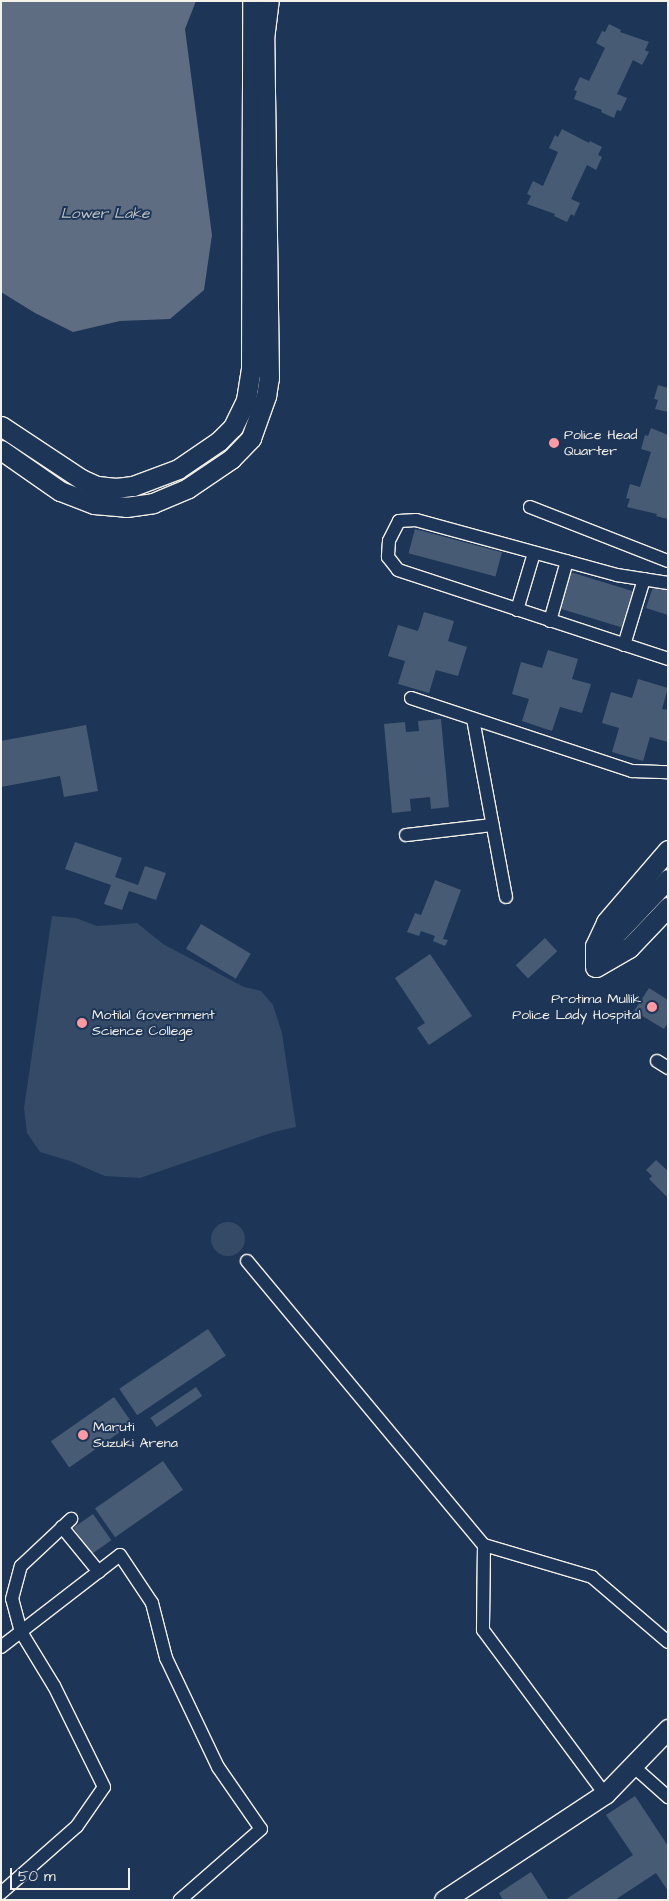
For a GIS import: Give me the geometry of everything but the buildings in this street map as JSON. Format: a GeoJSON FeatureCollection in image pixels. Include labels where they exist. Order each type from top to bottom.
{"type":"FeatureCollection","features":[{"type":"Feature","properties":{"kind":"street"},"geometry":{"type":"LineString","coordinates":[[1,426],[81,480],[97,486],[116,488],[133,486],[178,468],[219,441],[233,427],[246,400],[251,367],[252,1]]}},
{"type":"Feature","properties":{"kind":"street"},"geometry":{"type":"LineString","coordinates":[[1,450],[60,491],[94,504],[126,507],[153,503],[188,488],[231,459],[250,438],[266,396],[269,378],[264,39],[269,1]]}},
{"type":"Feature","properties":{"kind":"street"},"geometry":{"type":"LineString","coordinates":[[530,507],[668,560]]}},
{"type":"Feature","properties":{"kind":"street"},"geometry":{"type":"LineString","coordinates":[[668,583],[617,575],[416,520],[399,521],[388,541],[388,557],[398,570],[668,659]]}},
{"type":"Feature","properties":{"kind":"street"},"geometry":{"type":"LineString","coordinates":[[517,610],[534,553]]}},
{"type":"Feature","properties":{"kind":"street"},"geometry":{"type":"LineString","coordinates":[[550,621],[567,562]]}},
{"type":"Feature","properties":{"kind":"street"},"geometry":{"type":"LineString","coordinates":[[624,645],[644,579]]}},
{"type":"Feature","properties":{"kind":"street"},"geometry":{"type":"LineString","coordinates":[[411,698],[632,771],[668,772]]}},
{"type":"Feature","properties":{"kind":"street"},"geometry":{"type":"LineString","coordinates":[[473,719],[506,897]]}},
{"type":"Feature","properties":{"kind":"street"},"geometry":{"type":"LineString","coordinates":[[406,835],[492,825]]}},
{"type":"Feature","properties":{"kind":"street"},"geometry":{"type":"LineString","coordinates":[[595,967],[595,946],[606,922],[668,850]]}},
{"type":"Feature","properties":{"kind":"street"},"geometry":{"type":"LineString","coordinates":[[595,967],[615,935],[667,880]]}},
{"type":"Feature","properties":{"kind":"street"},"geometry":{"type":"LineString","coordinates":[[595,967],[629,948],[668,907]]}},
{"type":"Feature","properties":{"kind":"street"},"geometry":{"type":"LineString","coordinates":[[637,940],[668,926]]}},
{"type":"Feature","properties":{"kind":"street"},"geometry":{"type":"LineString","coordinates":[[247,1261],[484,1545],[592,1577],[668,1642]]}},
{"type":"Feature","properties":{"kind":"street"},"geometry":{"type":"LineString","coordinates":[[1,1893],[77,1826],[104,1787],[54,1686],[21,1632],[12,1599],[21,1566],[67,1523],[99,1572]]}},
{"type":"Feature","properties":{"kind":"street"},"geometry":{"type":"LineString","coordinates":[[484,1545],[483,1630],[605,1794]]}},
{"type":"Feature","properties":{"kind":"street"},"geometry":{"type":"LineString","coordinates":[[1,1647],[120,1555],[152,1603],[166,1658],[218,1767],[261,1829],[180,1900]]}},
{"type":"Feature","properties":{"kind":"street"},"geometry":{"type":"LineString","coordinates":[[444,1900],[605,1794],[668,1729]]}},
{"type":"Feature","properties":{"kind":"street"},"geometry":{"type":"LineString","coordinates":[[633,1766],[668,1797]]}},
{"type":"Feature","properties":{"kind":"shaded area"},"geometry":{"type":"Polygon","coordinates":[[[52,916],[76,918],[97,926],[137,923],[163,944],[244,987],[261,991],[273,1005],[282,1033],[296,1127],[274,1132],[140,1178],[105,1176],[70,1161],[40,1152],[27,1133],[24,1108],[52,916]]]}},
{"type":"Feature","properties":{"kind":"shaded area"},"geometry":{"type":"Polygon","coordinates":[[[228,1222],[235,1223],[240,1227],[244,1232],[244,1246],[240,1251],[235,1255],[228,1256],[221,1255],[216,1251],[212,1246],[211,1239],[212,1232],[216,1227],[221,1223],[228,1222]]]}},
{"type":"Feature","properties":{"kind":"water","name":"Lower Lake"},"geometry":{"type":"Polygon","coordinates":[[[1,1],[196,1],[185,29],[212,235],[204,290],[170,319],[120,321],[73,332],[35,313],[1,292],[1,1]]]}},
{"type":"Feature","properties":{"kind":"place","name":"Police Head Quarter"},"geometry":{"type":"Point","coordinates":[554,443]}},
{"type":"Feature","properties":{"kind":"place","name":"Protima Mullik Police Lady Hospital"},"geometry":{"type":"Point","coordinates":[652,1007]}},
{"type":"Feature","properties":{"kind":"place","name":"Motilal Government Science College"},"geometry":{"type":"Point","coordinates":[82,1023]}},
{"type":"Feature","properties":{"kind":"place","name":"Maruti Suzuki Arena"},"geometry":{"type":"Point","coordinates":[83,1435]}}]}
